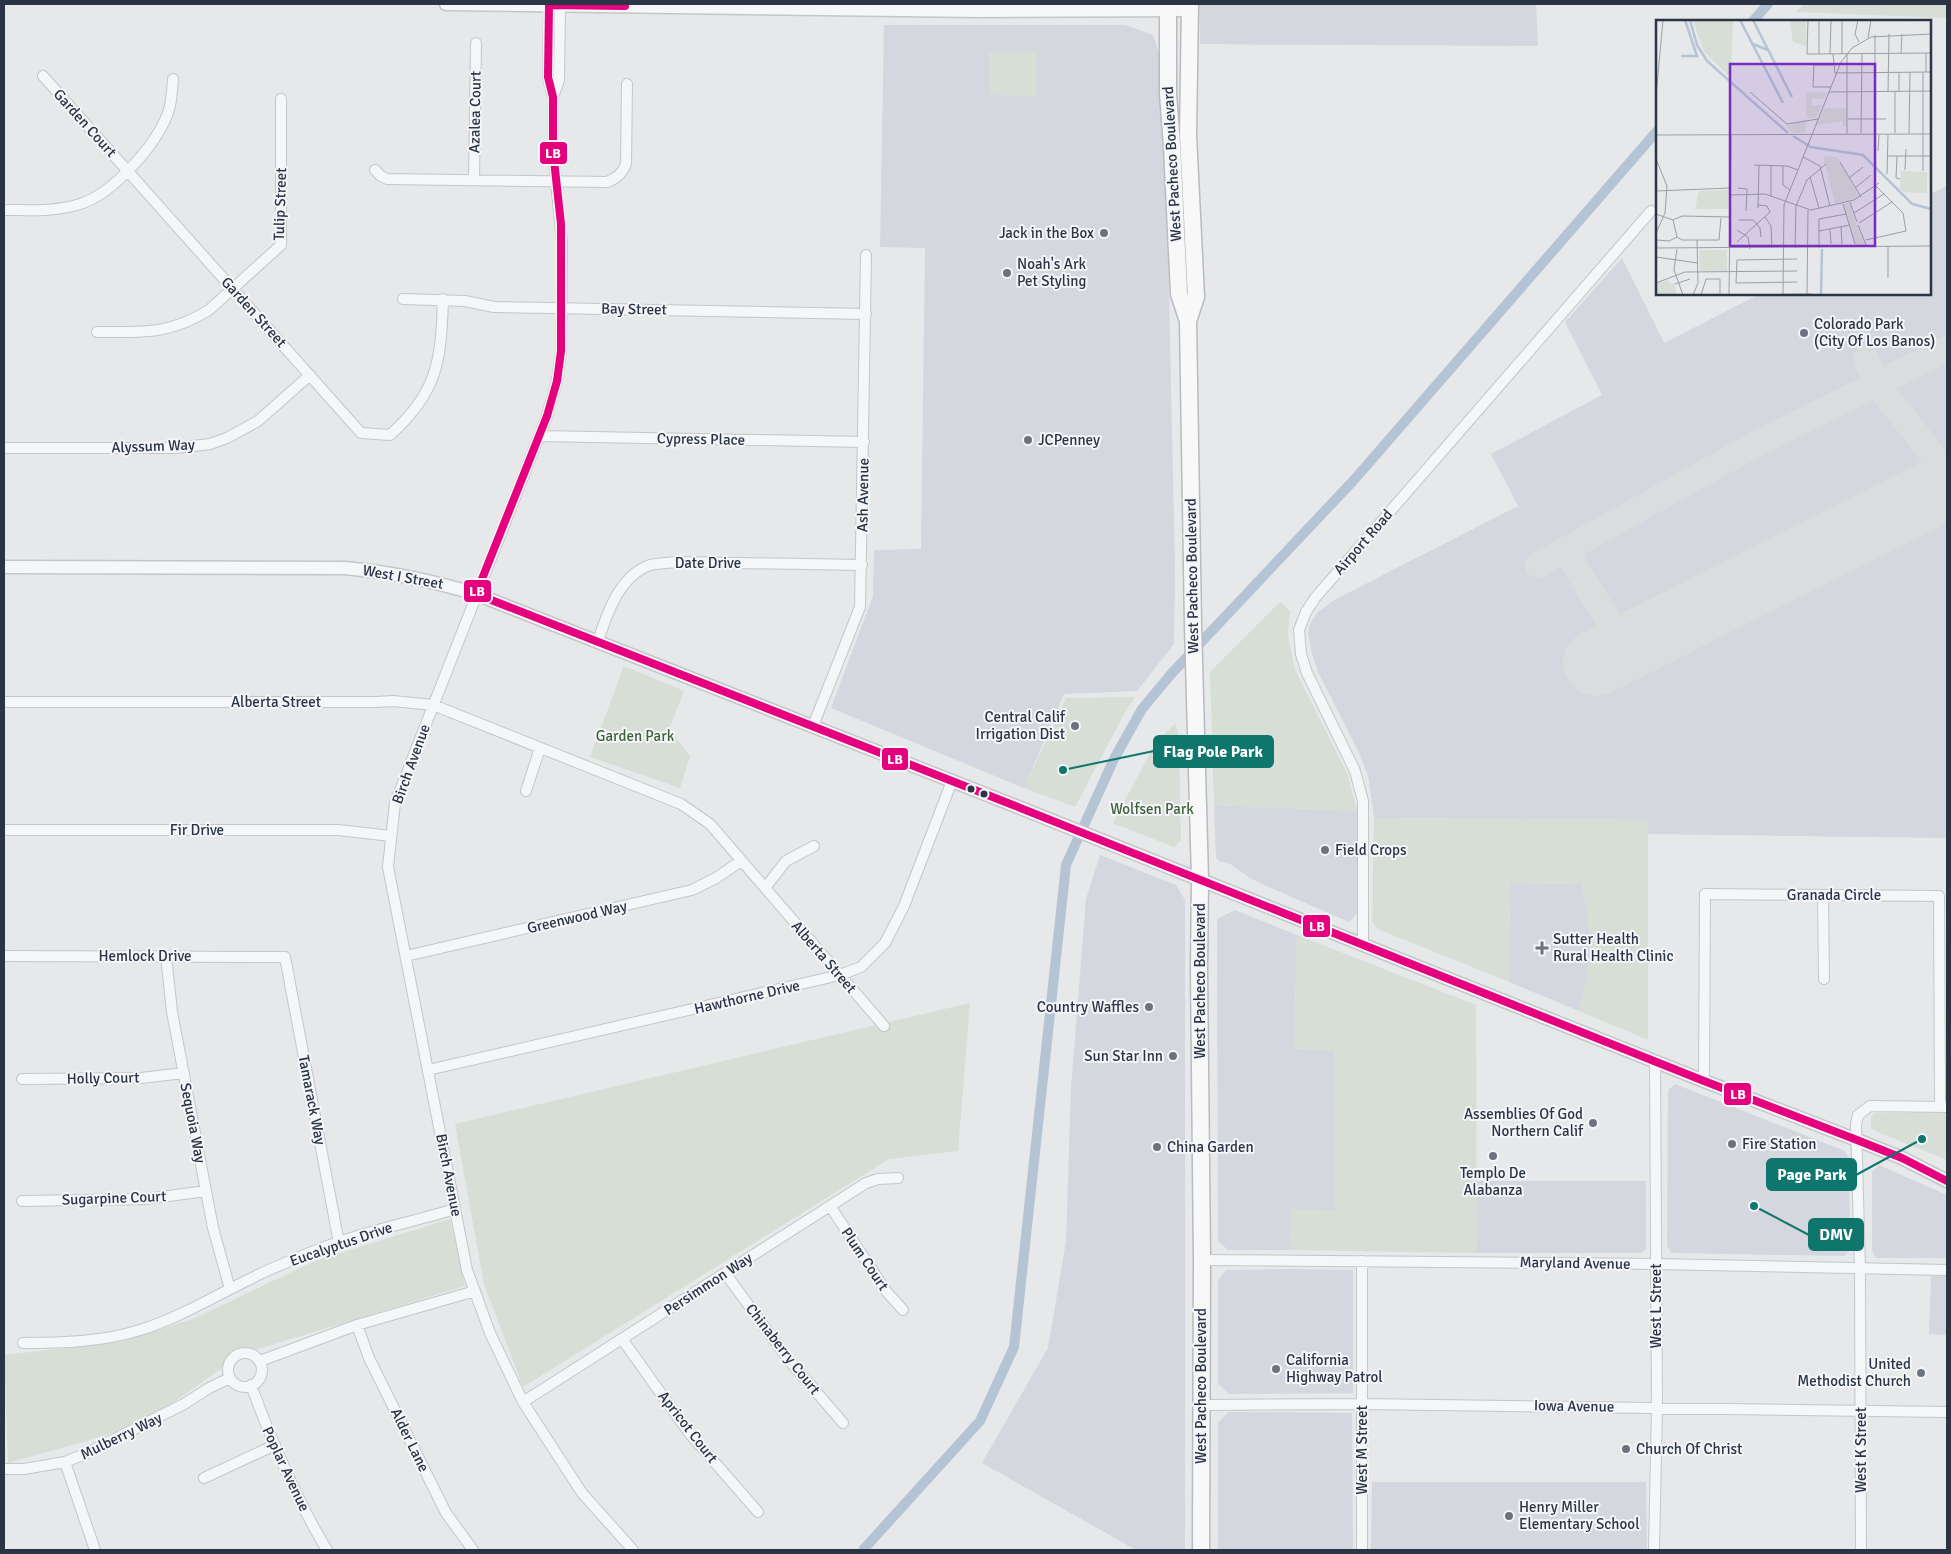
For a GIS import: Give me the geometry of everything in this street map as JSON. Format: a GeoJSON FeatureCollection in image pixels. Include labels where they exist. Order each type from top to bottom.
{"type":"FeatureCollection","features":[{"type":"Feature","properties":{"kind":"highway","name":"West Pacheco Boulevard"},"geometry":{"type":"LineString","coordinates":[[1168,7],[1168,94],[1178,294],[1188,322]]}},
{"type":"Feature","properties":{"kind":"highway","name":"West Pacheco Boulevard"},"geometry":{"type":"LineString","coordinates":[[1190,7],[1188,135],[1196,297],[1188,322],[1194,674],[1200,879],[1201,1550]]}},
{"type":"Feature","properties":{"kind":"street"},"geometry":{"type":"LineString","coordinates":[[446,4],[980,11],[1190,7]]}},
{"type":"Feature","properties":{"kind":"street","name":"Birch Avenue"},"geometry":{"type":"LineString","coordinates":[[554,6],[548,77],[553,97],[553,152],[561,224],[560,351],[557,381],[539,436],[395,803],[388,866],[467,1270],[490,1333],[523,1402],[582,1492],[633,1550]]}},
{"type":"Feature","properties":{"kind":"street","name":"Azalea Court"},"geometry":{"type":"LineString","coordinates":[[474,180],[476,43]]}},
{"type":"Feature","properties":{"kind":"street","name":"Garden Court"},"geometry":{"type":"LineString","coordinates":[[44,76],[127,170]]}},
{"type":"Feature","properties":{"kind":"street"},"geometry":{"type":"LineString","coordinates":[[4,210],[56,209],[79,204],[98,195],[114,184],[151,144],[159,132],[170,104],[173,79]]}},
{"type":"Feature","properties":{"kind":"street"},"geometry":{"type":"LineString","coordinates":[[375,170],[387,179],[607,182],[619,176],[626,164],[627,84]]}},
{"type":"Feature","properties":{"kind":"street","name":"Tulip Street"},"geometry":{"type":"LineString","coordinates":[[97,332],[148,332],[181,325],[209,310],[281,244],[281,99]]}},
{"type":"Feature","properties":{"kind":"street","name":"Garden Street"},"geometry":{"type":"LineString","coordinates":[[127,170],[361,433],[390,435],[416,409],[434,378],[442,339],[443,299]]}},
{"type":"Feature","properties":{"kind":"street","name":"Airport Road"},"geometry":{"type":"LineString","coordinates":[[1363,944],[1364,801],[1355,771],[1307,673],[1301,654],[1299,630],[1306,612],[1321,590],[1651,211]]}},
{"type":"Feature","properties":{"kind":"street","name":"Ash Avenue"},"geometry":{"type":"LineString","coordinates":[[812,726],[860,607],[866,255]]}},
{"type":"Feature","properties":{"kind":"street","name":"Bay Street"},"geometry":{"type":"LineString","coordinates":[[403,299],[443,299],[494,307],[866,314]]}},
{"type":"Feature","properties":{"kind":"street","name":"Alyssum Way"},"geometry":{"type":"LineString","coordinates":[[4,448],[176,448],[210,444],[243,430],[258,421],[310,375]]}},
{"type":"Feature","properties":{"kind":"street","name":"Cypress Place"},"geometry":{"type":"LineString","coordinates":[[539,436],[864,442]]}},
{"type":"Feature","properties":{"kind":"street","name":"Date Drive"},"geometry":{"type":"LineString","coordinates":[[598,641],[610,605],[628,581],[640,570],[651,565],[678,562],[862,565]]}},
{"type":"Feature","properties":{"kind":"street","name":"West I Street"},"geometry":{"type":"LineString","coordinates":[[4,567],[345,568],[392,574],[442,584],[476,594],[1200,879],[1655,1062],[1857,1140],[1902,1158],[1947,1180]]}},
{"type":"Feature","properties":{"kind":"street","name":"Alberta Street"},"geometry":{"type":"LineString","coordinates":[[4,702],[393,701],[433,705],[681,804],[710,824],[884,1026]]}},
{"type":"Feature","properties":{"kind":"street"},"geometry":{"type":"LineString","coordinates":[[526,791],[540,748]]}},
{"type":"Feature","properties":{"kind":"street","name":"Hawthorne Drive"},"geometry":{"type":"LineString","coordinates":[[428,1070],[840,975],[861,967],[885,943],[904,906],[952,782]]}},
{"type":"Feature","properties":{"kind":"street","name":"Fir Drive"},"geometry":{"type":"LineString","coordinates":[[4,830],[338,830],[391,836]]}},
{"type":"Feature","properties":{"kind":"street"},"geometry":{"type":"LineString","coordinates":[[765,888],[786,861],[814,846]]}},
{"type":"Feature","properties":{"kind":"street","name":"Greenwood Way"},"geometry":{"type":"LineString","coordinates":[[406,956],[692,890],[716,878],[741,861]]}},
{"type":"Feature","properties":{"kind":"street","name":"Granada Circle"},"geometry":{"type":"LineString","coordinates":[[1704,1081],[1705,894],[1939,896],[1944,1107]]}},
{"type":"Feature","properties":{"kind":"street"},"geometry":{"type":"LineString","coordinates":[[1823,895],[1824,979]]}},
{"type":"Feature","properties":{"kind":"street","name":"Hemlock Drive"},"geometry":{"type":"LineString","coordinates":[[4,956],[285,957]]}},
{"type":"Feature","properties":{"kind":"street","name":"Sequoia Way"},"geometry":{"type":"LineString","coordinates":[[166,956],[170,997],[206,1191],[218,1251],[230,1289]]}},
{"type":"Feature","properties":{"kind":"street","name":"Tamarack Way"},"geometry":{"type":"LineString","coordinates":[[285,957],[339,1243]]}},
{"type":"Feature","properties":{"kind":"street","name":"West L Street"},"geometry":{"type":"LineString","coordinates":[[1654,1550],[1656,1407],[1655,1062]]}},
{"type":"Feature","properties":{"kind":"street","name":"Holly Court"},"geometry":{"type":"LineString","coordinates":[[22,1079],[141,1078],[184,1074]]}},
{"type":"Feature","properties":{"kind":"street","name":"West K Street"},"geometry":{"type":"LineString","coordinates":[[1861,1550],[1860,1269],[1856,1124],[1858,1115],[1870,1106],[1944,1107]]}},
{"type":"Feature","properties":{"kind":"street","name":"Persimmon Way"},"geometry":{"type":"LineString","coordinates":[[523,1402],[866,1183],[878,1179],[898,1178]]}},
{"type":"Feature","properties":{"kind":"street","name":"Sugarpine Court"},"geometry":{"type":"LineString","coordinates":[[22,1201],[146,1199],[206,1191]]}},
{"type":"Feature","properties":{"kind":"street","name":"Plum Court"},"geometry":{"type":"LineString","coordinates":[[830,1206],[886,1291],[903,1310]]}},
{"type":"Feature","properties":{"kind":"street","name":"Eucalyptus Drive"},"geometry":{"type":"LineString","coordinates":[[22,1343],[84,1340],[138,1331],[182,1314],[252,1277],[319,1249],[455,1209]]}},
{"type":"Feature","properties":{"kind":"street","name":"Maryland Avenue"},"geometry":{"type":"LineString","coordinates":[[1202,1260],[1656,1264],[1947,1270]]}},
{"type":"Feature","properties":{"kind":"street","name":"West M Street"},"geometry":{"type":"LineString","coordinates":[[1362,1261],[1362,1550]]}},
{"type":"Feature","properties":{"kind":"street","name":"Chinaberry Court"},"geometry":{"type":"LineString","coordinates":[[725,1273],[788,1360],[843,1423]]}},
{"type":"Feature","properties":{"kind":"street"},"geometry":{"type":"LineString","coordinates":[[260,1362],[357,1325],[475,1291]]}},
{"type":"Feature","properties":{"kind":"street","name":"Alder Lane"},"geometry":{"type":"LineString","coordinates":[[357,1325],[369,1358],[446,1513],[473,1550]]}},
{"type":"Feature","properties":{"kind":"street","name":"Apricot Court"},"geometry":{"type":"LineString","coordinates":[[622,1338],[690,1434],[758,1512]]}},
{"type":"Feature","properties":{"kind":"street"},"geometry":{"type":"LineString","coordinates":[[240,1353],[256,1356],[260,1362],[262,1372],[256,1382],[251,1385],[244,1387],[235,1384],[230,1378],[228,1366],[232,1358],[240,1353]]}},
{"type":"Feature","properties":{"kind":"street","name":"Mulberry Way"},"geometry":{"type":"LineString","coordinates":[[4,1469],[24,1469],[65,1462],[85,1454],[184,1404],[209,1388],[230,1378]]}},
{"type":"Feature","properties":{"kind":"street","name":"Poplar Avenue"},"geometry":{"type":"LineString","coordinates":[[251,1385],[275,1445],[326,1550]]}},
{"type":"Feature","properties":{"kind":"street","name":"Iowa Avenue"},"geometry":{"type":"LineString","coordinates":[[1201,1404],[1656,1407],[1947,1412]]}},
{"type":"Feature","properties":{"kind":"street"},"geometry":{"type":"LineString","coordinates":[[204,1478],[275,1445]]}},
{"type":"Feature","properties":{"kind":"street"},"geometry":{"type":"LineString","coordinates":[[65,1462],[95,1550]]}},
{"type":"Feature","properties":{"kind":"shaded area"},"geometry":{"type":"Polygon","coordinates":[[[1199,4],[1536,4],[1538,46],[1200,44],[1199,4]]]}},
{"type":"Feature","properties":{"kind":"shaded area"},"geometry":{"type":"Polygon","coordinates":[[[884,25],[1125,25],[1153,35],[1159,53],[1168,248],[1175,569],[1174,644],[1137,691],[1064,694],[1024,788],[831,708],[873,596],[874,550],[921,549],[925,248],[880,247],[884,25]]]}},
{"type":"Feature","properties":{"kind":"shaded area"},"geometry":{"type":"Polygon","coordinates":[[[1947,186],[1947,838],[1648,834],[1648,820],[1374,818],[1368,775],[1359,753],[1318,672],[1308,633],[1310,624],[1317,613],[1334,600],[1518,506],[1491,454],[1602,395],[1565,322],[1622,258],[1664,343],[1758,295],[1931,295],[1931,194],[1947,186]]]}},
{"type":"Feature","properties":{"kind":"shaded area"},"geometry":{"type":"Polygon","coordinates":[[[1214,805],[1357,811],[1358,912],[1349,922],[1264,885],[1230,864],[1220,861],[1216,858],[1214,805]]]}},
{"type":"Feature","properties":{"kind":"shaded area"},"geometry":{"type":"Polygon","coordinates":[[[1100,855],[1176,885],[1185,900],[1185,1550],[1136,1550],[982,1463],[1048,1348],[1066,1241],[1071,1088],[1086,899],[1100,855]]]}},
{"type":"Feature","properties":{"kind":"shaded area"},"geometry":{"type":"Polygon","coordinates":[[[1510,883],[1582,884],[1588,915],[1590,948],[1586,984],[1579,1011],[1509,982],[1510,883]]]}},
{"type":"Feature","properties":{"kind":"shaded area"},"geometry":{"type":"Polygon","coordinates":[[[1235,910],[1297,935],[1294,1048],[1334,1051],[1335,1211],[1291,1210],[1290,1250],[1228,1250],[1218,1241],[1217,919],[1235,910]]]}},
{"type":"Feature","properties":{"kind":"shaded area"},"geometry":{"type":"Polygon","coordinates":[[[1675,1084],[1845,1151],[1849,1158],[1850,1250],[1845,1256],[1671,1253],[1667,1246],[1668,1090],[1675,1084]]]}},
{"type":"Feature","properties":{"kind":"shaded area"},"geometry":{"type":"Polygon","coordinates":[[[1879,1165],[1947,1195],[1947,1258],[1876,1258],[1872,1251],[1872,1172],[1879,1165]]]}},
{"type":"Feature","properties":{"kind":"shaded area"},"geometry":{"type":"Polygon","coordinates":[[[1477,1181],[1646,1181],[1646,1249],[1641,1253],[1477,1253],[1477,1181]]]}},
{"type":"Feature","properties":{"kind":"shaded area"},"geometry":{"type":"Polygon","coordinates":[[[1226,1270],[1353,1270],[1353,1393],[1229,1394],[1218,1384],[1218,1280],[1226,1270]]]}},
{"type":"Feature","properties":{"kind":"shaded area"},"geometry":{"type":"Polygon","coordinates":[[[1931,1276],[1947,1276],[1947,1335],[1929,1334],[1931,1276]]]}},
{"type":"Feature","properties":{"kind":"shaded area"},"geometry":{"type":"Polygon","coordinates":[[[1229,1412],[1352,1413],[1353,1550],[1218,1550],[1218,1422],[1229,1412]]]}},
{"type":"Feature","properties":{"kind":"shaded area","name":"Henry Miller Elementary School"},"geometry":{"type":"Polygon","coordinates":[[[1372,1482],[1646,1482],[1647,1550],[1371,1550],[1372,1482]]]}},
{"type":"Feature","properties":{"kind":"green space"},"geometry":{"type":"Polygon","coordinates":[[[1804,4],[1947,4],[1947,18],[1796,12],[1804,4]]]}},
{"type":"Feature","properties":{"kind":"green space"},"geometry":{"type":"Polygon","coordinates":[[[989,51],[1037,52],[1036,96],[989,95],[989,51]]]}},
{"type":"Feature","properties":{"kind":"green space"},"geometry":{"type":"Polygon","coordinates":[[[1280,602],[1290,611],[1288,636],[1295,670],[1348,775],[1357,811],[1214,805],[1210,672],[1280,602]]]}},
{"type":"Feature","properties":{"kind":"green space","name":"Garden Park"},"geometry":{"type":"Polygon","coordinates":[[[624,666],[684,691],[669,729],[690,756],[680,788],[590,757],[624,666]]]}},
{"type":"Feature","properties":{"kind":"green space"},"geometry":{"type":"Polygon","coordinates":[[[1135,697],[1125,712],[1075,807],[1024,788],[1066,698],[1135,697]]]}},
{"type":"Feature","properties":{"kind":"green space","name":"Wolfsen Park"},"geometry":{"type":"Polygon","coordinates":[[[1175,723],[1179,735],[1181,840],[1174,847],[1113,823],[1155,744],[1175,723]]]}},
{"type":"Feature","properties":{"kind":"green space"},"geometry":{"type":"Polygon","coordinates":[[[1374,818],[1648,820],[1648,1040],[1579,1011],[1586,979],[1589,948],[1588,917],[1582,884],[1510,883],[1509,982],[1378,929],[1372,922],[1374,818]]]}},
{"type":"Feature","properties":{"kind":"green space"},"geometry":{"type":"Polygon","coordinates":[[[1297,935],[1476,1005],[1477,1253],[1290,1250],[1291,1209],[1335,1210],[1334,1051],[1294,1048],[1297,935]]]}},
{"type":"Feature","properties":{"kind":"green space"},"geometry":{"type":"Polygon","coordinates":[[[970,1003],[958,1151],[889,1159],[523,1387],[484,1284],[455,1124],[970,1003]]]}},
{"type":"Feature","properties":{"kind":"green space"},"geometry":{"type":"Polygon","coordinates":[[[1875,1113],[1947,1113],[1947,1160],[1873,1130],[1871,1116],[1875,1113]]]}},
{"type":"Feature","properties":{"kind":"green space"},"geometry":{"type":"Polygon","coordinates":[[[450,1219],[465,1286],[258,1349],[239,1349],[232,1353],[222,1368],[174,1402],[117,1432],[8,1463],[4,1355],[121,1342],[195,1318],[315,1261],[450,1219]]]}},
{"type":"Feature","properties":{"kind":"waterway"},"geometry":{"type":"LineString","coordinates":[[1754,20],[1768,4]]}},
{"type":"Feature","properties":{"kind":"waterway"},"geometry":{"type":"LineString","coordinates":[[863,1550],[980,1421],[1014,1347],[1066,865],[1114,759],[1142,709],[1172,673],[1354,480],[1656,132]]}},
{"type":"Feature","properties":{"kind":"taxiway"},"geometry":{"type":"LineString","coordinates":[[1538,565],[1760,442],[1947,349]]}},
{"type":"Feature","properties":{"kind":"taxiway"},"geometry":{"type":"LineString","coordinates":[[1866,359],[1877,384],[1947,473]]}},
{"type":"Feature","properties":{"kind":"taxiway"},"geometry":{"type":"LineString","coordinates":[[1566,551],[1625,648]]}},
{"type":"Feature","properties":{"kind":"runway"},"geometry":{"type":"LineString","coordinates":[[1596,663],[1947,486]]}},
{"type":"Feature","properties":{"kind":"transit line","name":"LB"},"geometry":{"type":"LineString","coordinates":[[625,4],[625,6],[549,5],[548,77],[553,97],[553,151],[561,224],[561,351],[557,381],[547,416],[476,594],[1857,1140],[1902,1158],[1947,1181]]}},
{"type":"Feature","properties":{"kind":"place","name":"Jack in the Box"},"geometry":{"type":"Point","coordinates":[1104,233]}},
{"type":"Feature","properties":{"kind":"place","name":"Noah's Ark Pet Styling"},"geometry":{"type":"Point","coordinates":[1007,273]}},
{"type":"Feature","properties":{"kind":"place","name":"Colorado Park (City Of Los Banos)"},"geometry":{"type":"Point","coordinates":[1804,333]}},
{"type":"Feature","properties":{"kind":"place","name":"JCPenney"},"geometry":{"type":"Point","coordinates":[1028,440]}},
{"type":"Feature","properties":{"kind":"place","name":"Central Calif Irrigation Dist"},"geometry":{"type":"Point","coordinates":[1075,726]}},
{"type":"Feature","properties":{"kind":"place","name":"Flag Pole Park"},"geometry":{"type":"Point","coordinates":[1063,770]}},
{"type":"Feature","properties":{"kind":"place","name":"Field Crops"},"geometry":{"type":"Point","coordinates":[1325,850]}},
{"type":"Feature","properties":{"kind":"place","name":"Sutter Health Rural Health Clinic"},"geometry":{"type":"Point","coordinates":[1542,948]}},
{"type":"Feature","properties":{"kind":"place","name":"Country Waffles"},"geometry":{"type":"Point","coordinates":[1149,1007]}},
{"type":"Feature","properties":{"kind":"place","name":"Sun Star Inn"},"geometry":{"type":"Point","coordinates":[1173,1056]}},
{"type":"Feature","properties":{"kind":"place","name":"Assemblies Of God Northern Calif"},"geometry":{"type":"Point","coordinates":[1593,1123]}},
{"type":"Feature","properties":{"kind":"place","name":"Page Park"},"geometry":{"type":"Point","coordinates":[1922,1139]}},
{"type":"Feature","properties":{"kind":"place","name":"Fire Station"},"geometry":{"type":"Point","coordinates":[1732,1144]}},
{"type":"Feature","properties":{"kind":"place","name":"China Garden"},"geometry":{"type":"Point","coordinates":[1157,1147]}},
{"type":"Feature","properties":{"kind":"place","name":"Templo De Alabanza"},"geometry":{"type":"Point","coordinates":[1493,1156]}},
{"type":"Feature","properties":{"kind":"place","name":"DMV"},"geometry":{"type":"Point","coordinates":[1754,1206]}},
{"type":"Feature","properties":{"kind":"place","name":"California Highway Patrol"},"geometry":{"type":"Point","coordinates":[1276,1369]}},
{"type":"Feature","properties":{"kind":"place","name":"United Methodist Church"},"geometry":{"type":"Point","coordinates":[1921,1373]}},
{"type":"Feature","properties":{"kind":"place","name":"Church Of Christ"},"geometry":{"type":"Point","coordinates":[1626,1449]}},
{"type":"Feature","properties":{"kind":"place","name":"Henry Miller Elementary School"},"geometry":{"type":"Point","coordinates":[1509,1516]}}]}
